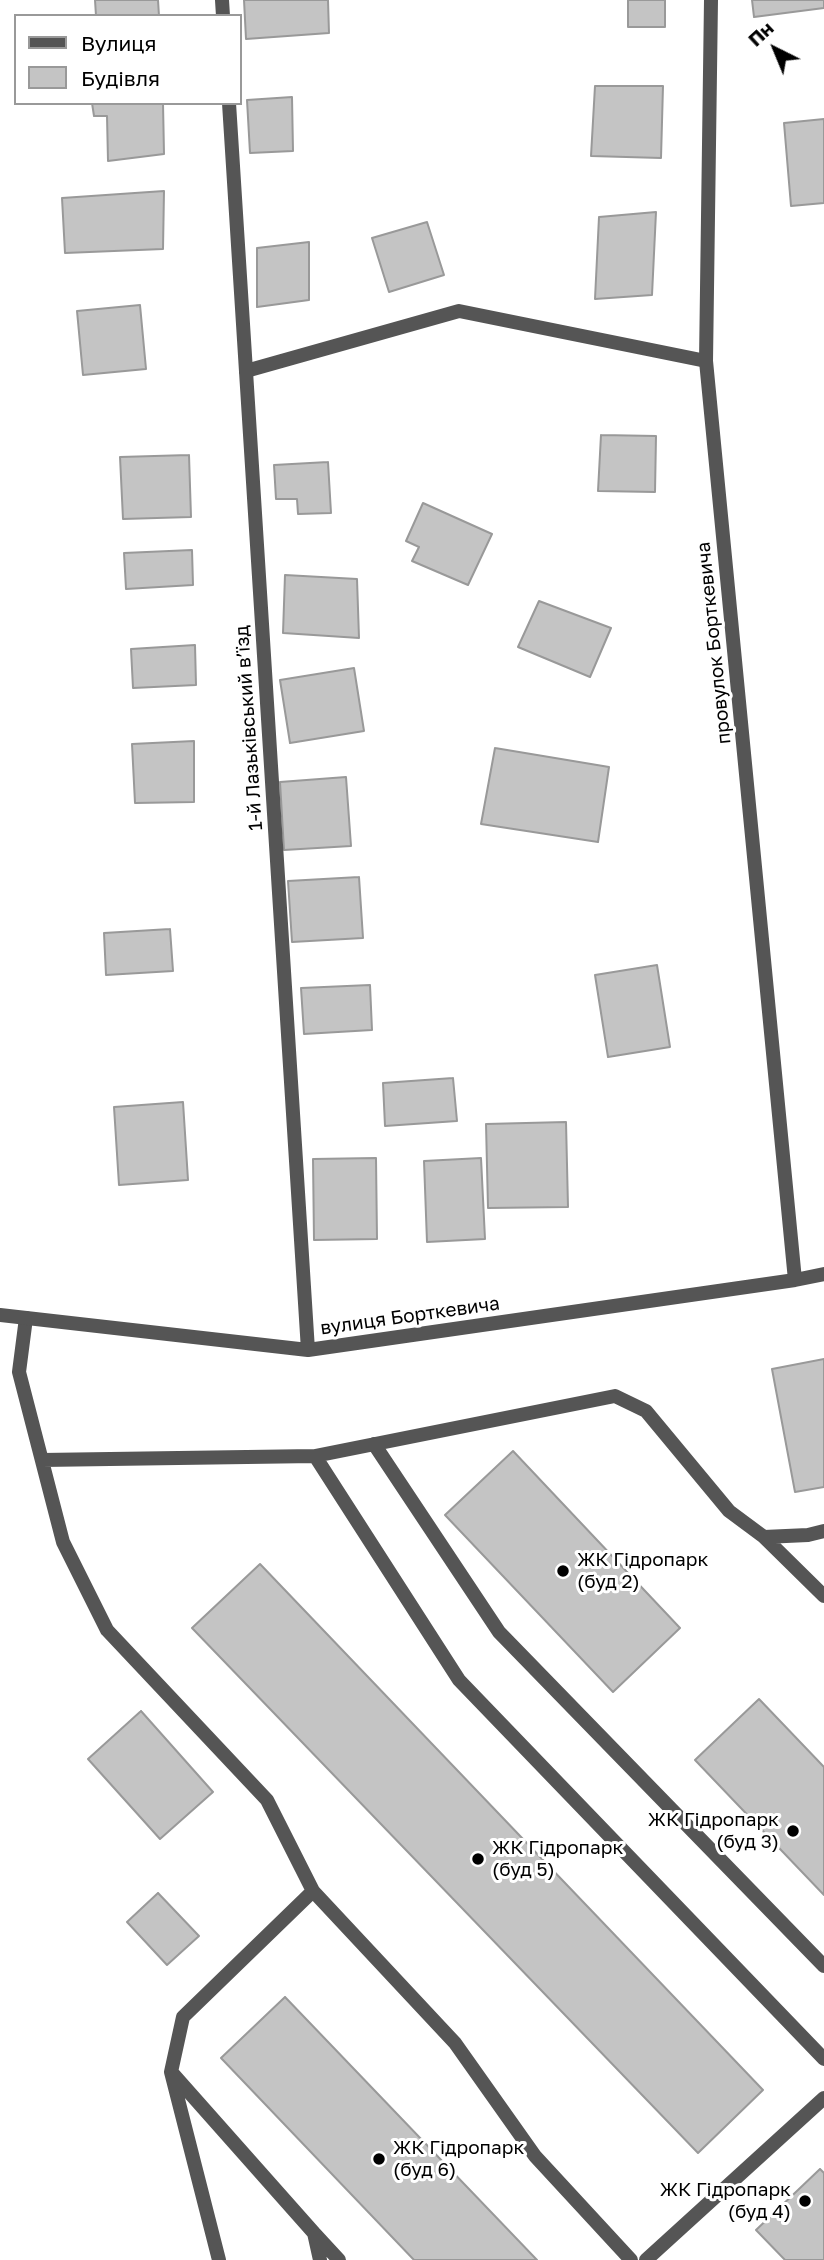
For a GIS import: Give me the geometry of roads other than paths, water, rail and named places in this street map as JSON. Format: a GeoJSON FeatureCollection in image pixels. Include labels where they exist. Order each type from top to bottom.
{"type":"FeatureCollection","features":[{"type":"Feature","properties":{"kind":"street","name":"провулок Борткевича"},"geometry":{"type":"LineString","coordinates":[[711,0],[706,361],[795,1280]]}},
{"type":"Feature","properties":{"kind":"street","name":"1-й Лазьківський в’їзд"},"geometry":{"type":"LineString","coordinates":[[229,105],[308,1350]]}},
{"type":"Feature","properties":{"kind":"street"},"geometry":{"type":"LineString","coordinates":[[246,371],[459,312],[706,361]]}},
{"type":"Feature","properties":{"kind":"street","name":"вулиця Борткевича"},"geometry":{"type":"LineString","coordinates":[[0,1315],[308,1350],[824,1274]]}},
{"type":"Feature","properties":{"kind":"street"},"geometry":{"type":"LineString","coordinates":[[26,1318],[19,1373],[63,1542],[107,1630],[267,1800],[313,1891],[455,2043],[536,2156],[631,2260]]}},
{"type":"Feature","properties":{"kind":"street"},"geometry":{"type":"LineString","coordinates":[[42,1460],[315,1456],[615,1396],[646,1411],[729,1511],[764,1537],[824,1596]]}},
{"type":"Feature","properties":{"kind":"street"},"geometry":{"type":"LineString","coordinates":[[374,1444],[499,1632],[824,1966]]}},
{"type":"Feature","properties":{"kind":"street"},"geometry":{"type":"LineString","coordinates":[[315,1456],[459,1680],[824,2059]]}},
{"type":"Feature","properties":{"kind":"street"},"geometry":{"type":"LineString","coordinates":[[764,1537],[808,1535],[824,1531]]}},
{"type":"Feature","properties":{"kind":"street"},"geometry":{"type":"LineString","coordinates":[[219,2260],[171,2072],[183,2017],[313,1891]]}},
{"type":"Feature","properties":{"kind":"street"},"geometry":{"type":"LineString","coordinates":[[171,2072],[339,2260]]}},
{"type":"Feature","properties":{"kind":"street"},"geometry":{"type":"LineString","coordinates":[[646,2260],[824,2098]]}},
{"type":"Feature","properties":{"kind":"street"},"geometry":{"type":"LineString","coordinates":[[314,2233],[320,2260]]}},
{"type":"Feature","properties":{"kind":"place","name":"ЖК Гідропарк (буд 2)"},"geometry":{"type":"Point","coordinates":[563,1571]}},
{"type":"Feature","properties":{"kind":"place","name":"ЖК Гідропарк (буд 3)"},"geometry":{"type":"Point","coordinates":[793,1831]}},
{"type":"Feature","properties":{"kind":"place","name":"ЖК Гідропарк (буд 5)"},"geometry":{"type":"Point","coordinates":[478,1859]}},
{"type":"Feature","properties":{"kind":"place","name":"ЖК Гідропарк (буд 6)"},"geometry":{"type":"Point","coordinates":[379,2159]}},
{"type":"Feature","properties":{"kind":"place","name":"ЖК Гідропарк (буд 4)"},"geometry":{"type":"Point","coordinates":[805,2201]}}]}
